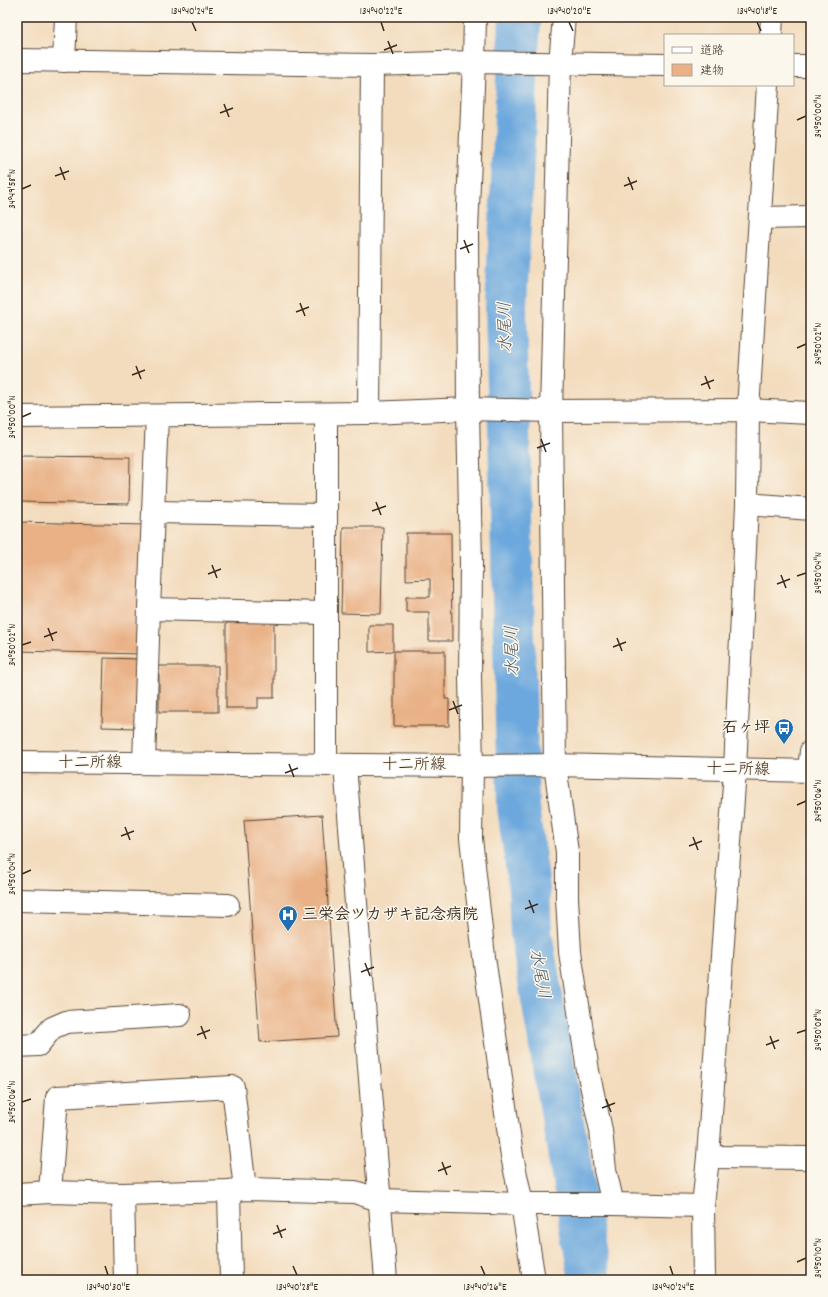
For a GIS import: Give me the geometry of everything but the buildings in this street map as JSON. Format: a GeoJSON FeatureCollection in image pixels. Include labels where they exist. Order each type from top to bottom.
{"type":"FeatureCollection","features":[{"type":"Feature","properties":{"kind":"street"},"geometry":{"type":"LineString","coordinates":[[64,61],[66,17]]}},
{"type":"Feature","properties":{"kind":"street"},"geometry":{"type":"LineString","coordinates":[[475,17],[466,231],[472,766],[470,838],[484,957],[510,1149],[522,1204],[534,1280]]}},
{"type":"Feature","properties":{"kind":"street"},"geometry":{"type":"LineString","coordinates":[[564,17],[560,63],[551,411],[555,765],[567,852],[567,898],[570,952],[588,1071],[601,1130],[605,1170],[613,1204]]}},
{"type":"Feature","properties":{"kind":"street"},"geometry":{"type":"LineString","coordinates":[[771,34],[772,17]]}},
{"type":"Feature","properties":{"kind":"street"},"geometry":{"type":"LineString","coordinates":[[17,60],[372,65],[474,62],[664,65]]}},
{"type":"Feature","properties":{"kind":"street"},"geometry":{"type":"LineString","coordinates":[[369,413],[372,65]]}},
{"type":"Feature","properties":{"kind":"street"},"geometry":{"type":"LineString","coordinates":[[794,66],[811,66]]}},
{"type":"Feature","properties":{"kind":"street"},"geometry":{"type":"LineString","coordinates":[[704,1280],[703,1206],[708,1157],[735,770],[747,504],[748,410],[768,86]]}},
{"type":"Feature","properties":{"kind":"street"},"geometry":{"type":"LineString","coordinates":[[761,218],[811,217]]}},
{"type":"Feature","properties":{"kind":"street"},"geometry":{"type":"LineString","coordinates":[[17,418],[326,414],[468,410],[748,410],[811,413]]}},
{"type":"Feature","properties":{"kind":"street"},"geometry":{"type":"LineString","coordinates":[[326,414],[326,613],[335,765],[386,1280]]}},
{"type":"Feature","properties":{"kind":"street"},"geometry":{"type":"LineString","coordinates":[[144,763],[157,416]]}},
{"type":"Feature","properties":{"kind":"street"},"geometry":{"type":"LineString","coordinates":[[747,504],[811,509]]}},
{"type":"Feature","properties":{"kind":"street"},"geometry":{"type":"LineString","coordinates":[[153,512],[326,515]]}},
{"type":"Feature","properties":{"kind":"street"},"geometry":{"type":"LineString","coordinates":[[149,609],[326,613]]}},
{"type":"Feature","properties":{"kind":"street","name":"十二所線"},"geometry":{"type":"LineString","coordinates":[[17,762],[472,766],[555,765],[735,770],[810,764]]}},
{"type":"Feature","properties":{"kind":"street"},"geometry":{"type":"LineString","coordinates":[[17,900],[228,905]]}},
{"type":"Feature","properties":{"kind":"street"},"geometry":{"type":"LineString","coordinates":[[17,1046],[38,1045],[52,1028],[66,1022],[180,1015]]}},
{"type":"Feature","properties":{"kind":"street"},"geometry":{"type":"LineString","coordinates":[[50,1192],[57,1097],[233,1087],[237,1190],[232,1280]]}},
{"type":"Feature","properties":{"kind":"street"},"geometry":{"type":"LineString","coordinates":[[708,1157],[811,1158]]}},
{"type":"Feature","properties":{"kind":"street"},"geometry":{"type":"LineString","coordinates":[[17,1194],[50,1192],[124,1194],[237,1190],[355,1192],[379,1200],[522,1204],[703,1206]]}},
{"type":"Feature","properties":{"kind":"street"},"geometry":{"type":"LineString","coordinates":[[124,1194],[124,1280]]}},
{"type":"Feature","properties":{"kind":"waterway","name":"水尾川"},"geometry":{"type":"LineString","coordinates":[[520,17],[506,306],[518,807],[529,888],[531,934],[590,1280]]}},
{"type":"Feature","properties":{"kind":"place","name":"石ヶ坪"},"geometry":{"type":"Point","coordinates":[784,745]}},
{"type":"Feature","properties":{"kind":"place","name":"三栄会ツカザキ記念病院"},"geometry":{"type":"Point","coordinates":[288,932]}}]}
